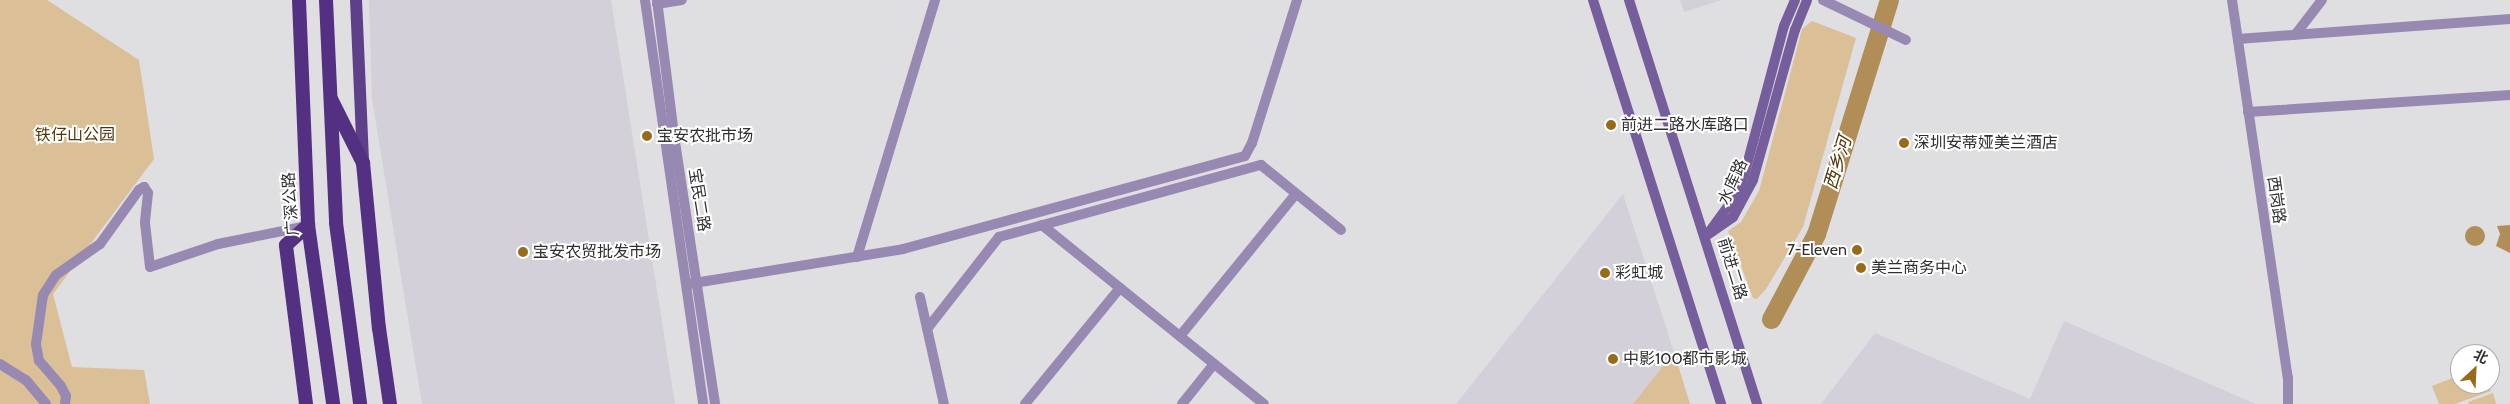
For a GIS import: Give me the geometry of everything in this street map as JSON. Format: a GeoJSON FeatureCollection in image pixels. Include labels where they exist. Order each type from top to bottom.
{"type":"FeatureCollection","features":[{"type":"Feature","properties":{"kind":"highway","name":"广深公路"},"geometry":{"type":"LineString","coordinates":[[300,0],[308,225],[333,404]]}},
{"type":"Feature","properties":{"kind":"highway"},"geometry":{"type":"LineString","coordinates":[[326,0],[336,223],[360,404]]}},
{"type":"Feature","properties":{"kind":"highway"},"geometry":{"type":"LineString","coordinates":[[329,94],[363,163],[379,328],[390,404]]}},
{"type":"Feature","properties":{"kind":"highway"},"geometry":{"type":"LineString","coordinates":[[306,404],[286,245],[308,225]]}},
{"type":"Feature","properties":{"kind":"main road"},"geometry":{"type":"LineString","coordinates":[[356,0],[363,163]]}},
{"type":"Feature","properties":{"kind":"main road"},"geometry":{"type":"LineString","coordinates":[[1593,0],[1721,404]]}},
{"type":"Feature","properties":{"kind":"main road","name":"前进二路"},"geometry":{"type":"LineString","coordinates":[[1629,0],[1706,236],[1757,404]]}},
{"type":"Feature","properties":{"kind":"main road","name":"水库路"},"geometry":{"type":"LineString","coordinates":[[1706,236],[1734,198],[1744,176],[1784,26],[1795,0]]}},
{"type":"Feature","properties":{"kind":"main road","name":"水库路"},"geometry":{"type":"LineString","coordinates":[[1706,236],[1733,218],[1753,180],[1794,30],[1807,0]]}},
{"type":"Feature","properties":{"kind":"street","name":"宝民二路"},"geometry":{"type":"LineString","coordinates":[[645,0],[703,404]]}},
{"type":"Feature","properties":{"kind":"street"},"geometry":{"type":"LineString","coordinates":[[657,2],[682,0]]}},
{"type":"Feature","properties":{"kind":"street"},"geometry":{"type":"LineString","coordinates":[[857,256],[935,0]]}},
{"type":"Feature","properties":{"kind":"street"},"geometry":{"type":"LineString","coordinates":[[685,285],[903,249],[1245,156],[1252,144],[1297,0]]}},
{"type":"Feature","properties":{"kind":"street"},"geometry":{"type":"LineString","coordinates":[[1823,0],[1906,40]]}},
{"type":"Feature","properties":{"kind":"street","name":"西岗路"},"geometry":{"type":"LineString","coordinates":[[2232,0],[2288,378],[2288,404]]}},
{"type":"Feature","properties":{"kind":"street"},"geometry":{"type":"LineString","coordinates":[[2295,35],[2322,0]]}},
{"type":"Feature","properties":{"kind":"street","name":"宝民二路"},"geometry":{"type":"LineString","coordinates":[[657,2],[696,283],[715,404]]}},
{"type":"Feature","properties":{"kind":"street"},"geometry":{"type":"LineString","coordinates":[[2238,39],[2510,19]]}},
{"type":"Feature","properties":{"kind":"street"},"geometry":{"type":"LineString","coordinates":[[2248,112],[2510,95]]}},
{"type":"Feature","properties":{"kind":"street"},"geometry":{"type":"LineString","coordinates":[[927,329],[999,237],[1261,164],[1341,230]]}},
{"type":"Feature","properties":{"kind":"street"},"geometry":{"type":"LineString","coordinates":[[65,404],[66,396],[61,386],[39,361],[36,344],[42,295],[56,275],[100,244],[139,190],[144,187],[148,192],[145,223],[150,267],[218,244],[308,225]]}},
{"type":"Feature","properties":{"kind":"street"},"geometry":{"type":"LineString","coordinates":[[1180,336],[1296,194]]}},
{"type":"Feature","properties":{"kind":"street"},"geometry":{"type":"LineString","coordinates":[[1042,225],[1264,404]]}},
{"type":"Feature","properties":{"kind":"street"},"geometry":{"type":"LineString","coordinates":[[1025,404],[1120,288]]}},
{"type":"Feature","properties":{"kind":"street"},"geometry":{"type":"LineString","coordinates":[[920,297],[944,404]]}},
{"type":"Feature","properties":{"kind":"street"},"geometry":{"type":"LineString","coordinates":[[0,364],[26,380],[46,404]]}},
{"type":"Feature","properties":{"kind":"street"},"geometry":{"type":"LineString","coordinates":[[1182,404],[1214,364]]}},
{"type":"Feature","properties":{"kind":"shaded area","name":"宝安农贸批发市场"},"geometry":{"type":"Polygon","coordinates":[[[369,0],[611,0],[675,404],[422,404],[372,99],[369,0]]]}},
{"type":"Feature","properties":{"kind":"shaded area"},"geometry":{"type":"Polygon","coordinates":[[[1680,0],[1722,0],[1684,12],[1680,0]]]}},
{"type":"Feature","properties":{"kind":"shaded area","name":"彩虹城"},"geometry":{"type":"Polygon","coordinates":[[[1623,194],[1674,352],[1633,404],[1456,404],[1623,194]]]}},
{"type":"Feature","properties":{"kind":"shaded area"},"geometry":{"type":"Polygon","coordinates":[[[2510,225],[2510,253],[2496,246],[2500,234],[2497,226],[2510,225]]]}},
{"type":"Feature","properties":{"kind":"shaded area"},"geometry":{"type":"Polygon","coordinates":[[[2475,226],[2482,229],[2485,236],[2482,243],[2475,246],[2468,243],[2465,236],[2468,229],[2475,226]]]}},
{"type":"Feature","properties":{"kind":"shaded area"},"geometry":{"type":"Polygon","coordinates":[[[2064,321],[2256,404],[1821,404],[1875,333],[2030,399],[2064,321]]]}},
{"type":"Feature","properties":{"kind":"green space","name":"铁仔山公园"},"geometry":{"type":"Polygon","coordinates":[[[0,0],[47,0],[139,60],[154,159],[53,294],[72,367],[144,370],[150,404],[0,404],[0,0]]]}},
{"type":"Feature","properties":{"kind":"green space"},"geometry":{"type":"Polygon","coordinates":[[[1812,21],[1856,38],[1803,227],[1766,289],[1757,299],[1753,298],[1728,231],[1741,222],[1759,191],[1802,29],[1812,21]]]}},
{"type":"Feature","properties":{"kind":"green space"},"geometry":{"type":"Polygon","coordinates":[[[1674,352],[1690,404],[1633,404],[1674,352]]]}},
{"type":"Feature","properties":{"kind":"green space"},"geometry":{"type":"Polygon","coordinates":[[[2450,379],[2450,394],[2483,394],[2455,404],[2439,404],[2432,386],[2450,379]]]}},
{"type":"Feature","properties":{"kind":"green space"},"geometry":{"type":"Polygon","coordinates":[[[2493,394],[2496,404],[2469,404],[2468,402],[2493,394]]]}},
{"type":"Feature","properties":{"kind":"waterway","name":"西乡河"},"geometry":{"type":"LineString","coordinates":[[1771,319],[1816,234],[1889,0]]}},
{"type":"Feature","properties":{"kind":"place","name":"前进二路水库路口"},"geometry":{"type":"Point","coordinates":[1611,125]}},
{"type":"Feature","properties":{"kind":"place","name":"宝安农批市场"},"geometry":{"type":"Point","coordinates":[647,136]}},
{"type":"Feature","properties":{"kind":"place","name":"深圳安蒂娅美兰酒店"},"geometry":{"type":"Point","coordinates":[1904,143]}},
{"type":"Feature","properties":{"kind":"place","name":"7-Eleven"},"geometry":{"type":"Point","coordinates":[1857,250]}},
{"type":"Feature","properties":{"kind":"place","name":"宝安农贸批发市场"},"geometry":{"type":"Point","coordinates":[523,252]}},
{"type":"Feature","properties":{"kind":"place","name":"美兰商务中心"},"geometry":{"type":"Point","coordinates":[1861,268]}},
{"type":"Feature","properties":{"kind":"place","name":"彩虹城"},"geometry":{"type":"Point","coordinates":[1605,273]}},
{"type":"Feature","properties":{"kind":"place","name":"中影100都市影城"},"geometry":{"type":"Point","coordinates":[1613,359]}}]}
